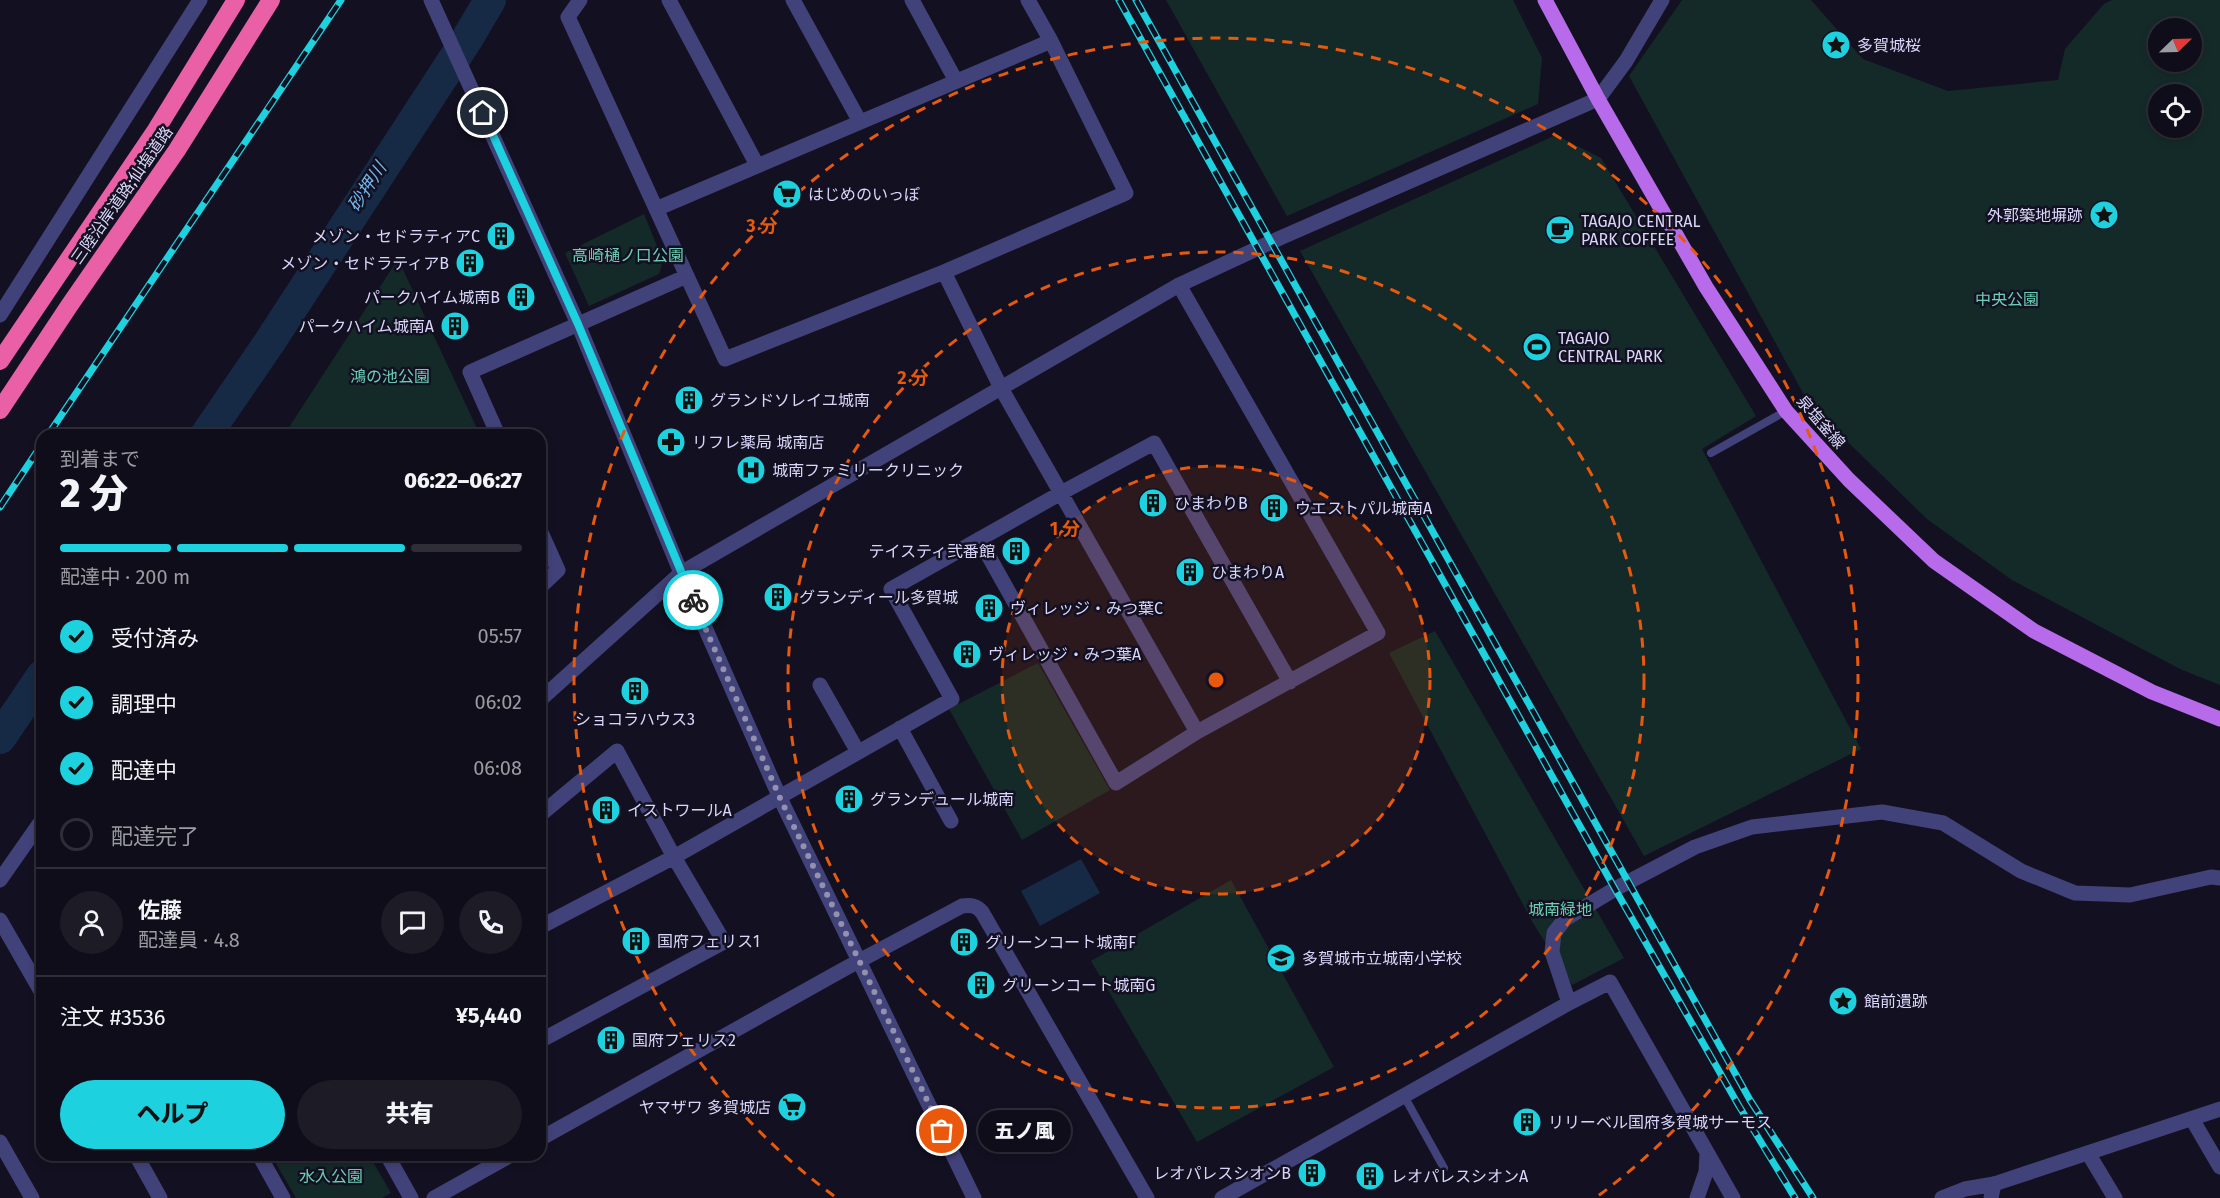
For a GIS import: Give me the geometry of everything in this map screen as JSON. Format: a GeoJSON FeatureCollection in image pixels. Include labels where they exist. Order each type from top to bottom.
{"type":"FeatureCollection","features":[{"type":"Feature","properties":{"kind":"highway","name":"三陸沿岸道路;仙塩道路"},"geometry":{"type":"LineString","coordinates":[[0,361],[156,130],[237,0]]}},
{"type":"Feature","properties":{"kind":"highway","name":"三陸沿岸道路;仙塩道路"},"geometry":{"type":"LineString","coordinates":[[0,410],[177,150],[271,0]]}},
{"type":"Feature","properties":{"kind":"main road","name":"泉塩釜線"},"geometry":{"type":"LineString","coordinates":[[1545,0],[1598,99],[1706,287],[1786,411],[1849,480],[1934,561],[2034,631],[2152,692],[2220,718]]}},
{"type":"Feature","properties":{"kind":"street"},"geometry":{"type":"LineString","coordinates":[[0,315],[200,0]]}},
{"type":"Feature","properties":{"kind":"street"},"geometry":{"type":"LineString","coordinates":[[431,0],[578,324],[681,573],[780,798],[974,1198]]}},
{"type":"Feature","properties":{"kind":"street"},"geometry":{"type":"LineString","coordinates":[[580,0],[568,17],[725,359],[944,272],[1126,193],[1051,41],[1028,0]]}},
{"type":"Feature","properties":{"kind":"street"},"geometry":{"type":"LineString","coordinates":[[669,0],[757,165]]}},
{"type":"Feature","properties":{"kind":"street"},"geometry":{"type":"LineString","coordinates":[[794,0],[861,122]]}},
{"type":"Feature","properties":{"kind":"street"},"geometry":{"type":"LineString","coordinates":[[912,0],[956,81]]}},
{"type":"Feature","properties":{"kind":"street"},"geometry":{"type":"LineString","coordinates":[[546,695],[681,573],[1179,285],[1300,229],[1598,99],[1626,61],[1662,0]]}},
{"type":"Feature","properties":{"kind":"street"},"geometry":{"type":"LineString","coordinates":[[656,209],[1051,41]]}},
{"type":"Feature","properties":{"kind":"street"},"geometry":{"type":"LineString","coordinates":[[944,272],[1001,388],[1197,732]]}},
{"type":"Feature","properties":{"kind":"street"},"geometry":{"type":"LineString","coordinates":[[495,429],[470,372],[687,276]]}},
{"type":"Feature","properties":{"kind":"street"},"geometry":{"type":"LineString","coordinates":[[979,539],[1116,783],[1197,732],[1378,633],[1179,285]]}},
{"type":"Feature","properties":{"kind":"street"},"geometry":{"type":"LineString","coordinates":[[546,924],[674,857],[952,699],[891,589],[1154,443],[1290,682]]}},
{"type":"Feature","properties":{"kind":"street"},"geometry":{"type":"LineString","coordinates":[[546,543],[558,570],[546,581]]}},
{"type":"Feature","properties":{"kind":"street"},"geometry":{"type":"LineString","coordinates":[[820,685],[858,752]]}},
{"type":"Feature","properties":{"kind":"street"},"geometry":{"type":"LineString","coordinates":[[900,728],[951,821]]}},
{"type":"Feature","properties":{"kind":"street"},"geometry":{"type":"LineString","coordinates":[[546,810],[617,751],[674,857],[724,942],[546,1038]]}},
{"type":"Feature","properties":{"kind":"street"},"geometry":{"type":"LineString","coordinates":[[1569,1003],[1552,952],[1554,933],[1565,919],[1615,889],[1695,848],[1752,827],[1881,813],[1943,823],[2021,871],[2075,893],[2130,895],[2211,877],[2220,878]]}},
{"type":"Feature","properties":{"kind":"street"},"geometry":{"type":"LineString","coordinates":[[0,880],[36,829]]}},
{"type":"Feature","properties":{"kind":"street"},"geometry":{"type":"LineString","coordinates":[[546,1136],[860,961],[962,906],[970,905],[982,912],[1147,1198]]}},
{"type":"Feature","properties":{"kind":"street"},"geometry":{"type":"LineString","coordinates":[[0,920],[36,983]]}},
{"type":"Feature","properties":{"kind":"street"},"geometry":{"type":"LineString","coordinates":[[1222,1198],[1610,982],[1733,1198]]}},
{"type":"Feature","properties":{"kind":"street"},"geometry":{"type":"LineString","coordinates":[[1942,1198],[1965,1189],[1993,1191],[2088,1153],[2220,1109]]}},
{"type":"Feature","properties":{"kind":"street"},"geometry":{"type":"LineString","coordinates":[[2192,1119],[2220,1167]]}},
{"type":"Feature","properties":{"kind":"street"},"geometry":{"type":"LineString","coordinates":[[0,1142],[32,1198]]}},
{"type":"Feature","properties":{"kind":"street"},"geometry":{"type":"LineString","coordinates":[[1697,1198],[1706,1172],[1707,1151]]}},
{"type":"Feature","properties":{"kind":"street"},"geometry":{"type":"LineString","coordinates":[[2088,1153],[2115,1198]]}},
{"type":"Feature","properties":{"kind":"street"},"geometry":{"type":"LineString","coordinates":[[139,1161],[160,1198]]}},
{"type":"Feature","properties":{"kind":"street"},"geometry":{"type":"LineString","coordinates":[[262,1161],[284,1198]]}},
{"type":"Feature","properties":{"kind":"street"},"geometry":{"type":"LineString","coordinates":[[390,1161],[411,1198]]}},
{"type":"Feature","properties":{"kind":"street"},"geometry":{"type":"LineString","coordinates":[[435,1198],[501,1161]]}},
{"type":"Feature","properties":{"kind":"lane"},"geometry":{"type":"LineString","coordinates":[[1711,453],[1786,411]]}},
{"type":"Feature","properties":{"kind":"lane"},"geometry":{"type":"LineString","coordinates":[[1404,1095],[1444,1168]]}},
{"type":"Feature","properties":{"kind":"green space"},"geometry":{"type":"Polygon","coordinates":[[[1166,0],[1513,0],[1542,58],[1538,104],[1287,216],[1166,0]]]}},
{"type":"Feature","properties":{"kind":"green space","name":"中央公園"},"geometry":{"type":"Polygon","coordinates":[[[1682,0],[1811,0],[1863,59],[1948,91],[2058,80],[2065,49],[2104,4],[2112,0],[2220,0],[2220,685],[2180,669],[2012,580],[1927,519],[1819,414],[1803,393],[1629,76],[1682,0]]]}},
{"type":"Feature","properties":{"kind":"green space"},"geometry":{"type":"Polygon","coordinates":[[[1556,135],[1601,158],[1756,416],[1702,449],[1861,749],[1644,856],[1300,251],[1556,135]]]}},
{"type":"Feature","properties":{"kind":"green space","name":"高崎樋ノ口公園"},"geometry":{"type":"Polygon","coordinates":[[[644,214],[663,261],[659,274],[589,306],[565,253],[644,214]]]}},
{"type":"Feature","properties":{"kind":"green space","name":"鴻の池公園"},"geometry":{"type":"Polygon","coordinates":[[[398,259],[477,429],[288,429],[398,259]]]}},
{"type":"Feature","properties":{"kind":"green space","name":"城南緑地"},"geometry":{"type":"Polygon","coordinates":[[[1435,631],[1624,958],[1572,985],[1533,923],[1389,653],[1435,631]]]}},
{"type":"Feature","properties":{"kind":"green space"},"geometry":{"type":"Polygon","coordinates":[[[1038,663],[1110,790],[1022,840],[949,709],[1038,663]]]}},
{"type":"Feature","properties":{"kind":"green space"},"geometry":{"type":"Polygon","coordinates":[[[1231,880],[1334,1067],[1197,1142],[1091,961],[1231,880]]]}},
{"type":"Feature","properties":{"kind":"green space","name":"水入公園"},"geometry":{"type":"Polygon","coordinates":[[[274,1161],[372,1161],[391,1193],[382,1198],[296,1198],[274,1161]]]}},
{"type":"Feature","properties":{"kind":"water"},"geometry":{"type":"Polygon","coordinates":[[[1081,859],[1100,893],[1040,926],[1021,891],[1081,859]]]}},
{"type":"Feature","properties":{"kind":"waterway","name":"砂押川"},"geometry":{"type":"LineString","coordinates":[[210,429],[269,343],[490,0]]}},
{"type":"Feature","properties":{"kind":"waterway","name":"砂押川"},"geometry":{"type":"LineString","coordinates":[[0,738],[36,685]]}},
{"type":"Feature","properties":{"kind":"railway"},"geometry":{"type":"LineString","coordinates":[[52,429],[341,0]]}},
{"type":"Feature","properties":{"kind":"railway"},"geometry":{"type":"LineString","coordinates":[[1119,0],[1615,889],[1739,1106],[1795,1198]]}},
{"type":"Feature","properties":{"kind":"railway"},"geometry":{"type":"LineString","coordinates":[[1136,0],[1750,1100],[1813,1198]]}},
{"type":"Feature","properties":{"kind":"railway"},"geometry":{"type":"LineString","coordinates":[[0,507],[36,453]]}},
{"type":"Feature","properties":{"kind":"way so far"},"geometry":{"type":"LineString","coordinates":[[693,600],[780,798],[942,1131]]}},
{"type":"Feature","properties":{"kind":"place","name":"多賀城桜"},"geometry":{"type":"Point","coordinates":[1836,45]}},
{"type":"Feature","properties":{"kind":"place","name":"はじめのいっぽ"},"geometry":{"type":"Point","coordinates":[787,194]}},
{"type":"Feature","properties":{"kind":"place","name":"外郭築地塀跡"},"geometry":{"type":"Point","coordinates":[2104,215]}},
{"type":"Feature","properties":{"kind":"place","name":"TAGAJO CENTRAL PARK COFFEE"},"geometry":{"type":"Point","coordinates":[1560,230]}},
{"type":"Feature","properties":{"kind":"place","name":"メゾン・セドラティアC"},"geometry":{"type":"Point","coordinates":[501,236]}},
{"type":"Feature","properties":{"kind":"place","name":"メゾン・セドラティアB"},"geometry":{"type":"Point","coordinates":[470,263]}},
{"type":"Feature","properties":{"kind":"place","name":"パークハイム城南B"},"geometry":{"type":"Point","coordinates":[521,297]}},
{"type":"Feature","properties":{"kind":"place","name":"パークハイム城南A"},"geometry":{"type":"Point","coordinates":[455,326]}},
{"type":"Feature","properties":{"kind":"place","name":"TAGAJO CENTRAL PARK"},"geometry":{"type":"Point","coordinates":[1537,347]}},
{"type":"Feature","properties":{"kind":"place","name":"グランドソレイユ城南"},"geometry":{"type":"Point","coordinates":[689,400]}},
{"type":"Feature","properties":{"kind":"place","name":"リフレ薬局 城南店"},"geometry":{"type":"Point","coordinates":[671,442]}},
{"type":"Feature","properties":{"kind":"place","name":"城南ファミリークリニック"},"geometry":{"type":"Point","coordinates":[751,470]}},
{"type":"Feature","properties":{"kind":"place","name":"ひまわりB"},"geometry":{"type":"Point","coordinates":[1153,503]}},
{"type":"Feature","properties":{"kind":"place","name":"ウエストパル城南A"},"geometry":{"type":"Point","coordinates":[1274,508]}},
{"type":"Feature","properties":{"kind":"place","name":"テイスティ弐番館"},"geometry":{"type":"Point","coordinates":[1016,551]}},
{"type":"Feature","properties":{"kind":"place","name":"ひまわりA"},"geometry":{"type":"Point","coordinates":[1190,572]}},
{"type":"Feature","properties":{"kind":"place","name":"グランディール多賀城"},"geometry":{"type":"Point","coordinates":[778,597]}},
{"type":"Feature","properties":{"kind":"place","name":"ヴィレッジ・みつ葉C"},"geometry":{"type":"Point","coordinates":[989,608]}},
{"type":"Feature","properties":{"kind":"place","name":"ヴィレッジ・みつ葉A"},"geometry":{"type":"Point","coordinates":[967,654]}},
{"type":"Feature","properties":{"kind":"place","name":"ショコラハウス3"},"geometry":{"type":"Point","coordinates":[635,691]}},
{"type":"Feature","properties":{"kind":"place","name":"グランデュール城南"},"geometry":{"type":"Point","coordinates":[849,799]}},
{"type":"Feature","properties":{"kind":"place","name":"イストワールA"},"geometry":{"type":"Point","coordinates":[606,810]}},
{"type":"Feature","properties":{"kind":"place","name":"国府フェリス1"},"geometry":{"type":"Point","coordinates":[636,941]}},
{"type":"Feature","properties":{"kind":"place","name":"グリーンコート城南F"},"geometry":{"type":"Point","coordinates":[964,942]}},
{"type":"Feature","properties":{"kind":"place","name":"多賀城市立城南小学校"},"geometry":{"type":"Point","coordinates":[1281,958]}},
{"type":"Feature","properties":{"kind":"place","name":"グリーンコート城南G"},"geometry":{"type":"Point","coordinates":[981,985]}},
{"type":"Feature","properties":{"kind":"place","name":"館前遺跡"},"geometry":{"type":"Point","coordinates":[1843,1001]}},
{"type":"Feature","properties":{"kind":"place","name":"国府フェリス2"},"geometry":{"type":"Point","coordinates":[611,1040]}},
{"type":"Feature","properties":{"kind":"place","name":"ヤマザワ 多賀城店"},"geometry":{"type":"Point","coordinates":[792,1107]}},
{"type":"Feature","properties":{"kind":"place","name":"リリーベル国府多賀城サーモス"},"geometry":{"type":"Point","coordinates":[1527,1122]}},
{"type":"Feature","properties":{"kind":"place","name":"五ノ風"},"geometry":{"type":"Point","coordinates":[942,1131]}},
{"type":"Feature","properties":{"kind":"place","name":"レオパレスシオンB"},"geometry":{"type":"Point","coordinates":[1312,1173]}},
{"type":"Feature","properties":{"kind":"place","name":"レオパレスシオンA"},"geometry":{"type":"Point","coordinates":[1370,1176]}},
{"type":"Feature","properties":{"kind":"route"},"geometry":{"type":"LineString","coordinates":[[483,113],[578,324],[693,600]]}}]}
